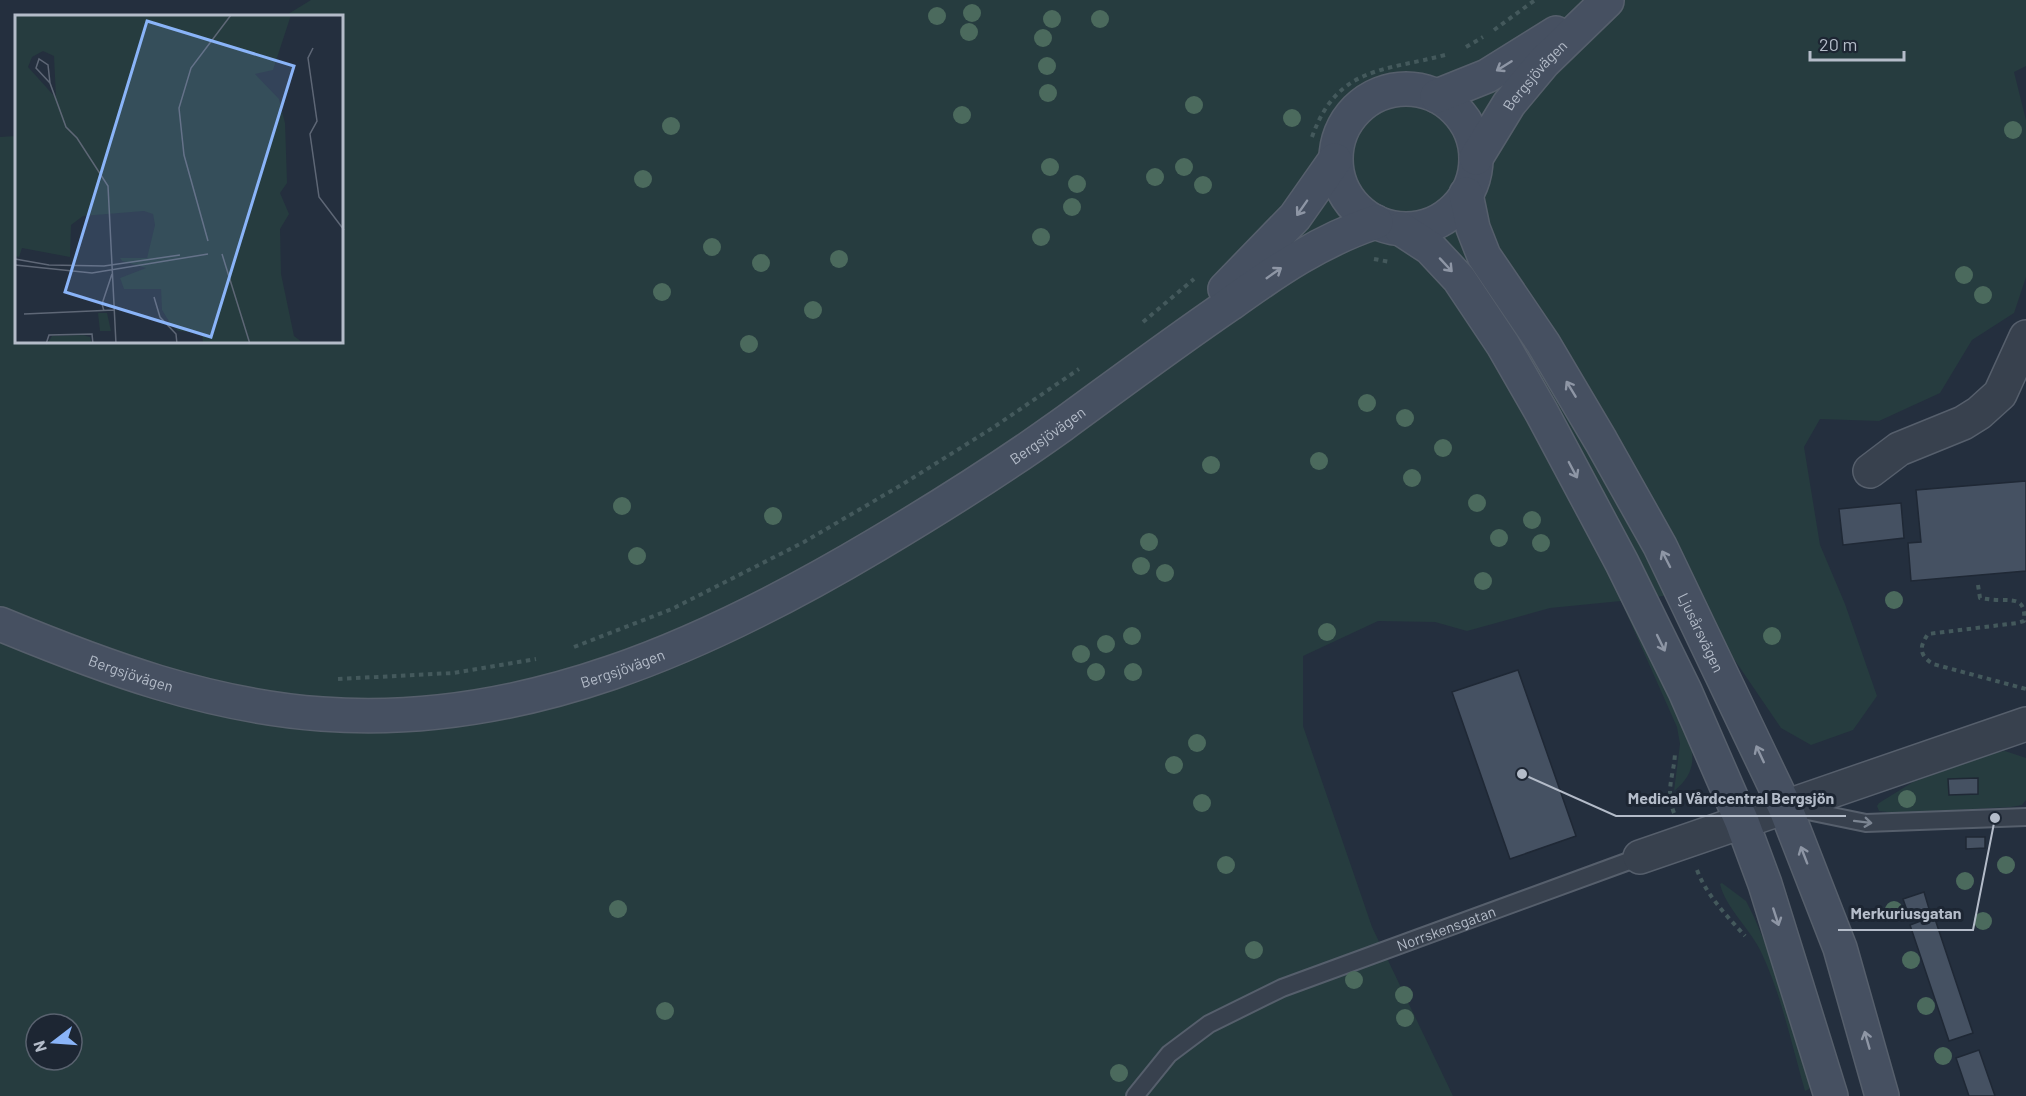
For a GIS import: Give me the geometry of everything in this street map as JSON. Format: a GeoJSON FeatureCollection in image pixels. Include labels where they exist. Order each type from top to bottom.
{"type":"FeatureCollection","features":[{"type":"Feature","properties":{"kind":"main road","name":"Bergsjövägen"},"geometry":{"type":"LineString","coordinates":[[1437,96],[1486,76],[1607,1]]}},
{"type":"Feature","properties":{"kind":"main road","name":"Bergsjövägen"},"geometry":{"type":"LineString","coordinates":[[1476,158],[1509,104],[1537,70],[1607,1]]}},
{"type":"Feature","properties":{"kind":"main road","name":"Bergsjövägen"},"geometry":{"type":"LineString","coordinates":[[0,624],[100,664],[176,689],[231,701],[308,713],[348,716],[401,715],[483,705],[535,695],[600,678],[682,647],[740,620],[837,568],[944,505],[1018,456],[1174,342],[1286,264],[1348,231],[1388,226],[1426,226],[1449,214],[1466,194],[1475,171],[1476,158],[1471,133],[1465,122],[1448,103],[1437,96],[1418,90],[1386,91],[1368,99],[1353,112],[1346,122],[1336,147],[1322,153],[1295,217],[1174,342]]}},
{"type":"Feature","properties":{"kind":"main road"},"geometry":{"type":"LineString","coordinates":[[1322,153],[1337,173],[1347,197],[1355,207],[1430,248],[1459,279],[1503,345],[1542,413],[1622,562],[1680,681],[1742,822],[1765,884],[1832,1096]]}},
{"type":"Feature","properties":{"kind":"main road","name":"Ljusårsvägen"},"geometry":{"type":"LineString","coordinates":[[1466,194],[1473,228],[1484,256],[1543,343],[1660,546],[1785,807],[1840,948],[1882,1096]]}},
{"type":"Feature","properties":{"kind":"street"},"geometry":{"type":"LineString","coordinates":[[1870,471],[1899,449],[1963,423],[1979,413],[2000,394],[2026,337]]}},
{"type":"Feature","properties":{"kind":"street","name":"Norrskensgatan"},"geometry":{"type":"LineString","coordinates":[[1640,857],[2026,724]]}},
{"type":"Feature","properties":{"kind":"lane"},"geometry":{"type":"LineString","coordinates":[[1785,807],[1866,823],[2026,817]]}},
{"type":"Feature","properties":{"kind":"lane","name":"Norrskensgatan"},"geometry":{"type":"LineString","coordinates":[[1135,1096],[1169,1054],[1209,1024],[1282,988],[1640,857]]}},
{"type":"Feature","properties":{"kind":"path"},"geometry":{"type":"LineString","coordinates":[[1492,32],[1535,0]]}},
{"type":"Feature","properties":{"kind":"path"},"geometry":{"type":"LineString","coordinates":[[1459,49],[1484,36]]}},
{"type":"Feature","properties":{"kind":"path"},"geometry":{"type":"LineString","coordinates":[[1322,153],[1316,124],[1345,87],[1384,67],[1451,52]]}},
{"type":"Feature","properties":{"kind":"path"},"geometry":{"type":"LineString","coordinates":[[1372,258],[1392,263]]}},
{"type":"Feature","properties":{"kind":"path"},"geometry":{"type":"LineString","coordinates":[[1136,328],[1196,278]]}},
{"type":"Feature","properties":{"kind":"path"},"geometry":{"type":"LineString","coordinates":[[569,649],[672,609],[804,542],[994,427],[1085,365]]}},
{"type":"Feature","properties":{"kind":"path"},"geometry":{"type":"LineString","coordinates":[[1978,585],[1980,598],[2015,599],[2022,604],[2025,612],[2024,621],[1928,634],[1921,644],[1922,652],[1926,660],[1933,664],[2026,689]]}},
{"type":"Feature","properties":{"kind":"path"},"geometry":{"type":"LineString","coordinates":[[336,679],[453,673],[538,658]]}},
{"type":"Feature","properties":{"kind":"path"},"geometry":{"type":"LineString","coordinates":[[1674,745],[1675,756],[1669,785],[1670,800],[1686,842],[1703,884],[1722,910],[1749,940]]}},
{"type":"Feature","properties":{"kind":"green space"},"geometry":{"type":"Polygon","coordinates":[[[311,0],[2026,0],[2026,66],[2014,72],[2026,120],[2026,277],[2014,313],[1972,340],[1940,393],[1879,421],[1820,419],[1804,447],[1820,545],[1845,604],[1877,696],[1853,730],[1811,745],[1781,728],[1689,593],[1628,600],[1689,734],[1692,766],[1681,785],[1674,791],[1680,744],[1677,727],[1621,601],[1550,608],[1467,631],[1435,622],[1378,621],[1303,656],[1303,726],[1372,927],[1453,1096],[0,1096],[0,137],[15,136],[15,344],[344,344],[344,15],[287,15],[311,0]]]}},
{"type":"Feature","properties":{"kind":"green space"},"geometry":{"type":"Polygon","coordinates":[[[2005,751],[2026,758],[2026,800],[2022,805],[1895,813],[1879,811],[1877,806],[1879,803],[1913,782],[1992,753],[2005,751]]]}},
{"type":"Feature","properties":{"kind":"green space"},"geometry":{"type":"Polygon","coordinates":[[[1722,883],[1746,901],[1776,969],[1811,1083],[1809,1089],[1805,1091],[1781,1004],[1769,970],[1757,945],[1723,893],[1720,884],[1722,883]]]}},
{"type":"Feature","properties":{"kind":"building"},"geometry":{"type":"Polygon","coordinates":[[[2026,481],[2026,571],[1911,581],[1908,543],[1921,542],[1916,490],[2026,481]]]}},
{"type":"Feature","properties":{"kind":"building"},"geometry":{"type":"Polygon","coordinates":[[[1901,503],[1904,538],[1843,545],[1839,509],[1901,503]]]}},
{"type":"Feature","properties":{"kind":"building"},"geometry":{"type":"Polygon","coordinates":[[[1518,670],[1576,836],[1510,859],[1452,692],[1518,670]]]}},
{"type":"Feature","properties":{"kind":"building"},"geometry":{"type":"Polygon","coordinates":[[[1978,778],[1978,794],[1949,795],[1948,779],[1978,778]]]}},
{"type":"Feature","properties":{"kind":"building"},"geometry":{"type":"Polygon","coordinates":[[[1966,837],[1985,837],[1985,848],[1966,849],[1966,837]]]}},
{"type":"Feature","properties":{"kind":"building"},"geometry":{"type":"Polygon","coordinates":[[[1924,892],[1930,912],[1910,919],[1903,899],[1924,892]]]}},
{"type":"Feature","properties":{"kind":"building"},"geometry":{"type":"Polygon","coordinates":[[[1934,916],[1973,1033],[1949,1041],[1910,925],[1934,916]]]}},
{"type":"Feature","properties":{"kind":"building"},"geometry":{"type":"Polygon","coordinates":[[[1979,1050],[1995,1096],[1969,1096],[1956,1058],[1979,1050]]]}},
{"type":"Feature","properties":{"kind":"place","name":"Medical Vårdcentral Bergsjön"},"geometry":{"type":"Point","coordinates":[1522,774]}},
{"type":"Feature","properties":{"kind":"place","name":"Merkuriusgatan"},"geometry":{"type":"Point","coordinates":[1995,818]}}]}
